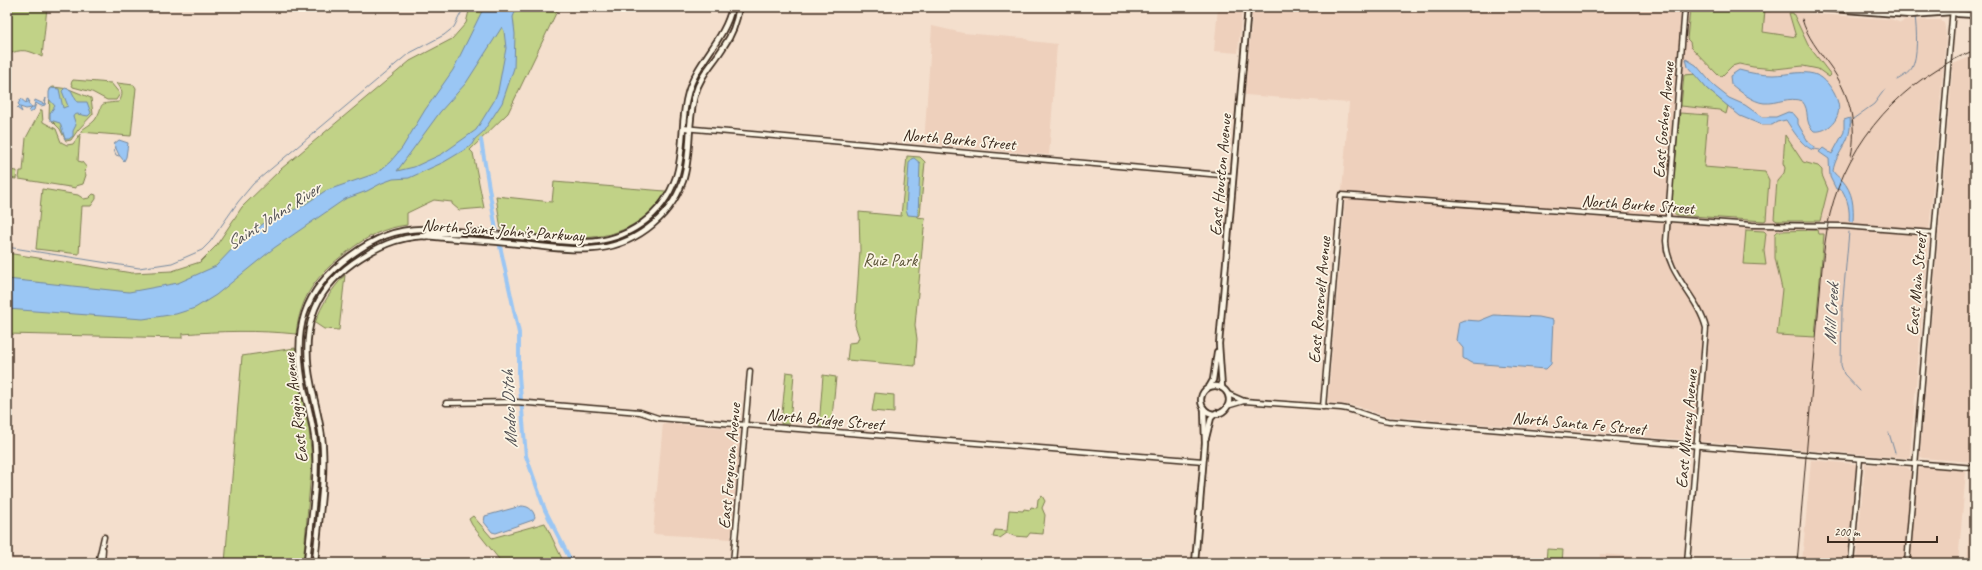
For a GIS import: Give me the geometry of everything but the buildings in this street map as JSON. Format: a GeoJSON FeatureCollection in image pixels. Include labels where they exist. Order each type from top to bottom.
{"type":"FeatureCollection","features":[{"type":"Feature","properties":{"kind":"main road","name":"North Saint John's Parkway"},"geometry":{"type":"LineString","coordinates":[[323,279],[336,266],[365,245],[386,235],[417,228],[581,242],[604,240],[617,236],[641,224],[658,209],[666,198],[676,176],[685,106],[690,86],[698,68],[722,35],[732,7]]}},
{"type":"Feature","properties":{"kind":"main road","name":"North Saint John's Parkway"},"geometry":{"type":"LineString","coordinates":[[329,284],[346,268],[371,250],[406,237],[425,236],[569,249],[598,249],[624,242],[648,230],[665,213],[683,181],[688,157],[693,104],[697,88],[709,66],[727,42],[737,20],[739,7]]}},
{"type":"Feature","properties":{"kind":"main road","name":"East Houston Avenue"},"geometry":{"type":"LineString","coordinates":[[1208,388],[1212,380],[1219,344],[1248,7]]}},
{"type":"Feature","properties":{"kind":"main road"},"geometry":{"type":"LineString","coordinates":[[1808,7],[1912,15],[1959,8],[1975,8]]}},
{"type":"Feature","properties":{"kind":"main road"},"geometry":{"type":"LineString","coordinates":[[1952,9],[1958,14],[1975,15]]}},
{"type":"Feature","properties":{"kind":"main road"},"geometry":{"type":"LineString","coordinates":[[425,236],[429,233],[452,234],[462,232]]}},
{"type":"Feature","properties":{"kind":"main road","name":"East Riggin Avenue"},"geometry":{"type":"LineString","coordinates":[[307,563],[315,447],[313,424],[302,377],[300,343],[307,306],[323,279]]}},
{"type":"Feature","properties":{"kind":"main road","name":"East Riggin Avenue"},"geometry":{"type":"LineString","coordinates":[[315,563],[323,448],[321,424],[309,373],[307,343],[314,311],[329,284]]}},
{"type":"Feature","properties":{"kind":"main road"},"geometry":{"type":"LineString","coordinates":[[300,343],[307,343]]}},
{"type":"Feature","properties":{"kind":"main road","name":"East Houston Avenue"},"geometry":{"type":"LineString","coordinates":[[1219,344],[1222,388]]}},
{"type":"Feature","properties":{"kind":"main road"},"geometry":{"type":"LineString","coordinates":[[1195,563],[1204,444],[1204,409],[1201,400],[1208,388],[1215,386],[1222,388],[1228,394],[1227,406],[1221,412],[1210,418],[1204,444]]}},
{"type":"Feature","properties":{"kind":"main road"},"geometry":{"type":"LineString","coordinates":[[1204,409],[1216,414]]}},
{"type":"Feature","properties":{"kind":"street","name":"East Goshen Avenue"},"geometry":{"type":"LineString","coordinates":[[1685,7],[1667,220],[1666,250],[1669,261],[1692,300]]}},
{"type":"Feature","properties":{"kind":"street","name":"East Main Street"},"geometry":{"type":"LineString","coordinates":[[1907,563],[1952,9]]}},
{"type":"Feature","properties":{"kind":"street","name":"North Burke Street"},"geometry":{"type":"LineString","coordinates":[[683,128],[1233,176]]}},
{"type":"Feature","properties":{"kind":"street","name":"North Burke Street"},"geometry":{"type":"LineString","coordinates":[[1341,195],[1667,220],[1752,225],[1844,226],[1934,233]]}},
{"type":"Feature","properties":{"kind":"street","name":"East Roosevelt Avenue"},"geometry":{"type":"LineString","coordinates":[[1323,407],[1341,195]]}},
{"type":"Feature","properties":{"kind":"street","name":"East Murray Avenue"},"geometry":{"type":"LineString","coordinates":[[1687,563],[1698,446],[1706,335],[1704,321],[1692,300]]}},
{"type":"Feature","properties":{"kind":"street","name":"East Ferguson Avenue"},"geometry":{"type":"LineString","coordinates":[[733,563],[750,371]]}},
{"type":"Feature","properties":{"kind":"street","name":"North Santa Fe Street"},"geometry":{"type":"LineString","coordinates":[[1228,394],[1244,401],[1350,409],[1376,419],[1389,421],[1975,468]]}},
{"type":"Feature","properties":{"kind":"street","name":"North Santa Fe Street"},"geometry":{"type":"LineString","coordinates":[[1227,406],[1244,401]]}},
{"type":"Feature","properties":{"kind":"street","name":"North Bridge Street"},"geometry":{"type":"LineString","coordinates":[[446,403],[528,402],[640,412],[658,418],[1203,461]]}},
{"type":"Feature","properties":{"kind":"street"},"geometry":{"type":"LineString","coordinates":[[1851,563],[1860,459]]}},
{"type":"Feature","properties":{"kind":"street"},"geometry":{"type":"LineString","coordinates":[[98,563],[104,537],[102,563]]}},
{"type":"Feature","properties":{"kind":"shaded area"},"geometry":{"type":"Polygon","coordinates":[[[1218,7],[1242,7],[1238,53],[1214,51],[1218,7]]]}},
{"type":"Feature","properties":{"kind":"shaded area"},"geometry":{"type":"Polygon","coordinates":[[[1253,7],[1710,7],[1891,19],[1901,23],[1904,20],[1941,20],[1944,22],[1946,34],[1910,455],[1908,458],[1385,416],[1357,406],[1329,403],[1345,201],[1342,192],[1349,103],[1245,95],[1253,7]]]}},
{"type":"Feature","properties":{"kind":"shaded area"},"geometry":{"type":"Polygon","coordinates":[[[932,26],[963,33],[1024,38],[1030,41],[1057,44],[1049,155],[924,144],[932,26]]]}},
{"type":"Feature","properties":{"kind":"shaded area"},"geometry":{"type":"Polygon","coordinates":[[[1975,55],[1975,462],[1922,458],[1920,456],[1953,64],[1975,55]]]}},
{"type":"Feature","properties":{"kind":"shaded area"},"geometry":{"type":"Polygon","coordinates":[[[663,423],[739,429],[741,431],[731,539],[653,534],[663,423]]]}},
{"type":"Feature","properties":{"kind":"shaded area"},"geometry":{"type":"Polygon","coordinates":[[[1811,460],[1856,464],[1848,563],[1802,563],[1811,460]]]}},
{"type":"Feature","properties":{"kind":"shaded area"},"geometry":{"type":"Polygon","coordinates":[[[1975,462],[1975,563],[1967,563],[1975,462]]]}},
{"type":"Feature","properties":{"kind":"shaded area"},"geometry":{"type":"Polygon","coordinates":[[[1865,464],[1907,467],[1910,470],[1918,471],[1922,467],[1966,471],[1958,563],[1856,563],[1865,464]]]}},
{"type":"Feature","properties":{"kind":"shaded area"},"geometry":{"type":"Polygon","coordinates":[[[1600,554],[1682,560],[1682,563],[1599,563],[1600,554]]]}},
{"type":"Feature","properties":{"kind":"green space"},"geometry":{"type":"Polygon","coordinates":[[[7,7],[47,7],[42,57],[25,51],[17,51],[7,55],[7,7]]]}},
{"type":"Feature","properties":{"kind":"green space"},"geometry":{"type":"Polygon","coordinates":[[[470,7],[559,7],[508,113],[470,150],[473,153],[484,208],[459,210],[452,204],[452,202],[434,200],[407,213],[407,225],[390,228],[361,242],[336,260],[312,287],[301,309],[296,334],[253,331],[182,334],[182,338],[7,334],[7,253],[132,273],[172,271],[200,262],[216,246],[242,207],[281,169],[410,61],[452,39],[466,23],[470,7]]]}},
{"type":"Feature","properties":{"kind":"green space"},"geometry":{"type":"Polygon","coordinates":[[[1692,7],[1765,10],[1763,32],[1796,37],[1789,13],[1793,13],[1808,45],[1831,75],[1829,77],[1818,69],[1803,66],[1775,69],[1739,64],[1732,66],[1722,76],[1718,75],[1691,47],[1690,42],[1687,39],[1690,10],[1692,7]]]}},
{"type":"Feature","properties":{"kind":"green space"},"geometry":{"type":"Polygon","coordinates":[[[1696,74],[1707,89],[1728,106],[1726,114],[1719,110],[1681,106],[1684,75],[1696,74]]]}},
{"type":"Feature","properties":{"kind":"green space"},"geometry":{"type":"Polygon","coordinates":[[[73,80],[111,83],[120,94],[116,100],[107,100],[92,92],[73,87],[71,83],[73,80]]]}},
{"type":"Feature","properties":{"kind":"green space"},"geometry":{"type":"Polygon","coordinates":[[[117,83],[134,85],[136,88],[131,136],[80,132],[95,120],[103,104],[119,102],[122,97],[122,92],[117,83]]]}},
{"type":"Feature","properties":{"kind":"green space"},"geometry":{"type":"Polygon","coordinates":[[[53,87],[69,89],[91,98],[93,114],[71,140],[66,141],[60,129],[49,118],[50,89],[53,87]]]}},
{"type":"Feature","properties":{"kind":"green space"},"geometry":{"type":"Polygon","coordinates":[[[41,110],[43,122],[56,129],[61,142],[67,145],[73,144],[80,134],[78,161],[82,162],[87,168],[84,171],[86,175],[83,184],[76,186],[76,188],[19,179],[20,171],[23,171],[26,138],[41,110]]]}},
{"type":"Feature","properties":{"kind":"green space"},"geometry":{"type":"Polygon","coordinates":[[[1680,113],[1708,115],[1704,167],[1765,172],[1769,180],[1766,220],[1677,215],[1673,213],[1672,193],[1680,113]]]}},
{"type":"Feature","properties":{"kind":"green space"},"geometry":{"type":"Polygon","coordinates":[[[1785,135],[1803,162],[1818,166],[1822,170],[1822,175],[1828,189],[1820,221],[1777,221],[1774,219],[1777,181],[1784,173],[1785,168],[1783,163],[1785,135]]]}},
{"type":"Feature","properties":{"kind":"green space","name":"Ruiz Park"},"geometry":{"type":"Polygon","coordinates":[[[907,156],[920,157],[925,162],[920,215],[917,217],[925,218],[915,325],[917,339],[915,366],[847,360],[849,343],[857,342],[859,337],[855,325],[860,250],[859,212],[901,216],[907,156]]]}},
{"type":"Feature","properties":{"kind":"green space"},"geometry":{"type":"Polygon","coordinates":[[[7,170],[17,171],[16,179],[7,178],[7,170]]]}},
{"type":"Feature","properties":{"kind":"green space"},"geometry":{"type":"Polygon","coordinates":[[[554,182],[667,191],[650,211],[632,225],[613,233],[592,237],[571,238],[501,230],[496,196],[552,202],[554,182]]]}},
{"type":"Feature","properties":{"kind":"green space"},"geometry":{"type":"Polygon","coordinates":[[[42,189],[78,195],[84,199],[89,198],[93,194],[96,195],[96,199],[91,206],[82,206],[79,254],[36,249],[42,189]]]}},
{"type":"Feature","properties":{"kind":"green space"},"geometry":{"type":"Polygon","coordinates":[[[1746,230],[1764,231],[1766,233],[1764,251],[1766,265],[1743,264],[1746,230]]]}},
{"type":"Feature","properties":{"kind":"green space"},"geometry":{"type":"Polygon","coordinates":[[[1817,230],[1818,234],[1824,234],[1815,337],[1777,335],[1782,289],[1775,258],[1775,234],[1778,231],[1817,230]]]}},
{"type":"Feature","properties":{"kind":"green space"},"geometry":{"type":"Polygon","coordinates":[[[345,275],[339,330],[324,329],[315,323],[327,298],[345,275]]]}},
{"type":"Feature","properties":{"kind":"green space"},"geometry":{"type":"Polygon","coordinates":[[[295,348],[301,392],[309,430],[312,461],[303,563],[225,563],[242,356],[295,348]]]}},
{"type":"Feature","properties":{"kind":"green space"},"geometry":{"type":"Polygon","coordinates":[[[786,372],[794,373],[790,424],[781,424],[786,372]]]}},
{"type":"Feature","properties":{"kind":"green space"},"geometry":{"type":"Polygon","coordinates":[[[823,375],[836,377],[831,428],[819,427],[823,375]]]}},
{"type":"Feature","properties":{"kind":"green space"},"geometry":{"type":"Polygon","coordinates":[[[875,393],[894,395],[894,413],[872,411],[875,393]]]}},
{"type":"Feature","properties":{"kind":"green space"},"geometry":{"type":"Polygon","coordinates":[[[1042,496],[1045,501],[1042,508],[1045,515],[1043,534],[1030,533],[1027,537],[1014,536],[1007,533],[1000,538],[993,537],[995,530],[1007,531],[1009,510],[1023,511],[1024,509],[1030,510],[1031,507],[1037,508],[1038,499],[1042,496]]]}},
{"type":"Feature","properties":{"kind":"green space"},"geometry":{"type":"Polygon","coordinates":[[[473,516],[492,538],[545,523],[564,563],[502,563],[472,525],[469,519],[473,516]]]}},
{"type":"Feature","properties":{"kind":"green space"},"geometry":{"type":"Polygon","coordinates":[[[1547,549],[1563,550],[1562,563],[1546,563],[1547,549]]]}},
{"type":"Feature","properties":{"kind":"water"},"geometry":{"type":"Polygon","coordinates":[[[484,7],[517,7],[513,17],[515,34],[514,68],[502,103],[483,132],[475,139],[471,146],[444,162],[409,178],[393,179],[345,199],[274,248],[216,295],[195,308],[176,314],[143,319],[7,309],[7,279],[129,292],[178,283],[216,266],[236,245],[268,220],[301,207],[325,191],[377,173],[390,162],[402,148],[425,110],[453,70],[484,7]],[[502,27],[466,83],[440,112],[397,171],[414,167],[442,154],[476,130],[494,101],[498,91],[506,48],[504,31],[502,27]]]}},
{"type":"Feature","properties":{"kind":"water"},"geometry":{"type":"Polygon","coordinates":[[[1686,59],[1696,65],[1715,87],[1729,98],[1745,105],[1762,117],[1776,117],[1788,112],[1793,113],[1798,119],[1798,124],[1809,143],[1815,147],[1814,150],[1810,149],[1802,142],[1786,120],[1772,125],[1762,125],[1740,116],[1707,89],[1688,67],[1686,59]]]}},
{"type":"Feature","properties":{"kind":"water"},"geometry":{"type":"Polygon","coordinates":[[[1739,70],[1764,75],[1808,73],[1819,76],[1828,84],[1837,99],[1839,109],[1836,119],[1824,130],[1814,131],[1809,124],[1805,105],[1802,101],[1792,99],[1764,103],[1755,101],[1734,87],[1731,84],[1730,76],[1739,70]]]}},
{"type":"Feature","properties":{"kind":"water"},"geometry":{"type":"Polygon","coordinates":[[[51,88],[59,89],[63,108],[68,106],[62,91],[65,88],[71,90],[77,102],[87,102],[91,113],[88,116],[77,114],[73,116],[76,125],[73,131],[73,136],[69,139],[65,139],[60,123],[50,120],[50,113],[55,106],[49,99],[49,92],[51,88]]]}},
{"type":"Feature","properties":{"kind":"water"},"geometry":{"type":"Polygon","coordinates":[[[46,98],[45,105],[41,106],[36,103],[34,110],[30,113],[29,111],[32,108],[26,109],[20,107],[22,112],[17,108],[20,106],[18,104],[21,99],[26,103],[27,99],[29,100],[28,104],[34,107],[35,100],[44,104],[46,98]]]}},
{"type":"Feature","properties":{"kind":"water"},"geometry":{"type":"Polygon","coordinates":[[[1850,118],[1849,134],[1837,158],[1833,171],[1846,185],[1851,194],[1853,205],[1853,222],[1849,221],[1848,205],[1842,190],[1836,189],[1830,177],[1829,159],[1819,152],[1823,148],[1832,154],[1844,132],[1844,120],[1850,118]]]}},
{"type":"Feature","properties":{"kind":"water"},"geometry":{"type":"Polygon","coordinates":[[[119,140],[128,143],[124,161],[119,155],[114,144],[119,140]]]}},
{"type":"Feature","properties":{"kind":"water"},"geometry":{"type":"Polygon","coordinates":[[[914,158],[920,163],[918,216],[908,215],[906,209],[909,163],[911,159],[914,158]]]}},
{"type":"Feature","properties":{"kind":"water"},"geometry":{"type":"Polygon","coordinates":[[[1494,315],[1539,317],[1553,320],[1551,364],[1546,369],[1471,363],[1463,358],[1463,348],[1456,340],[1459,322],[1464,320],[1479,321],[1494,315]]]}},
{"type":"Feature","properties":{"kind":"water"},"geometry":{"type":"Polygon","coordinates":[[[521,506],[528,507],[532,510],[535,517],[533,520],[496,533],[492,532],[484,522],[485,516],[521,506]]]}},
{"type":"Feature","properties":{"kind":"waterway","name":"Saint Johns River"},"geometry":{"type":"LineString","coordinates":[[7,247],[139,268],[172,263],[202,250],[210,242],[238,202],[253,184],[408,54],[444,35],[454,27],[464,7]]}},
{"type":"Feature","properties":{"kind":"waterway","name":"Mill Creek"},"geometry":{"type":"LineString","coordinates":[[1913,7],[1914,12]]}},
{"type":"Feature","properties":{"kind":"waterway","name":"Mill Creek"},"geometry":{"type":"LineString","coordinates":[[1897,80],[1909,72],[1914,63],[1916,43],[1915,17]]}},
{"type":"Feature","properties":{"kind":"waterway","name":"Mill Creek"},"geometry":{"type":"LineString","coordinates":[[1850,125],[1853,119],[1874,104],[1885,89]]}},
{"type":"Feature","properties":{"kind":"waterway","name":"Modoc Ditch"},"geometry":{"type":"LineString","coordinates":[[481,140],[496,230]]}},
{"type":"Feature","properties":{"kind":"waterway"},"geometry":{"type":"LineString","coordinates":[[116,147],[114,150],[116,155],[119,156]]}},
{"type":"Feature","properties":{"kind":"waterway"},"geometry":{"type":"LineString","coordinates":[[1814,149],[1820,150]]}},
{"type":"Feature","properties":{"kind":"waterway","name":"Mill Creek"},"geometry":{"type":"LineString","coordinates":[[1849,232],[1842,309],[1841,365],[1844,374],[1860,391]]}},
{"type":"Feature","properties":{"kind":"waterway","name":"Modoc Ditch"},"geometry":{"type":"LineString","coordinates":[[500,246],[519,333],[519,376],[526,456],[545,510],[572,563]]}},
{"type":"Feature","properties":{"kind":"waterway","name":"Mill Creek"},"geometry":{"type":"LineString","coordinates":[[1889,433],[1895,453]]}},
{"type":"Feature","properties":{"kind":"railway"},"geometry":{"type":"LineString","coordinates":[[1802,19],[1810,38],[1837,76],[1847,98],[1853,132],[1851,156]]}},
{"type":"Feature","properties":{"kind":"railway"},"geometry":{"type":"LineString","coordinates":[[1797,563],[1822,268],[1830,214],[1838,187],[1850,161],[1865,137],[1883,115],[1903,95],[1925,77],[1949,62],[1975,50]]}}]}
